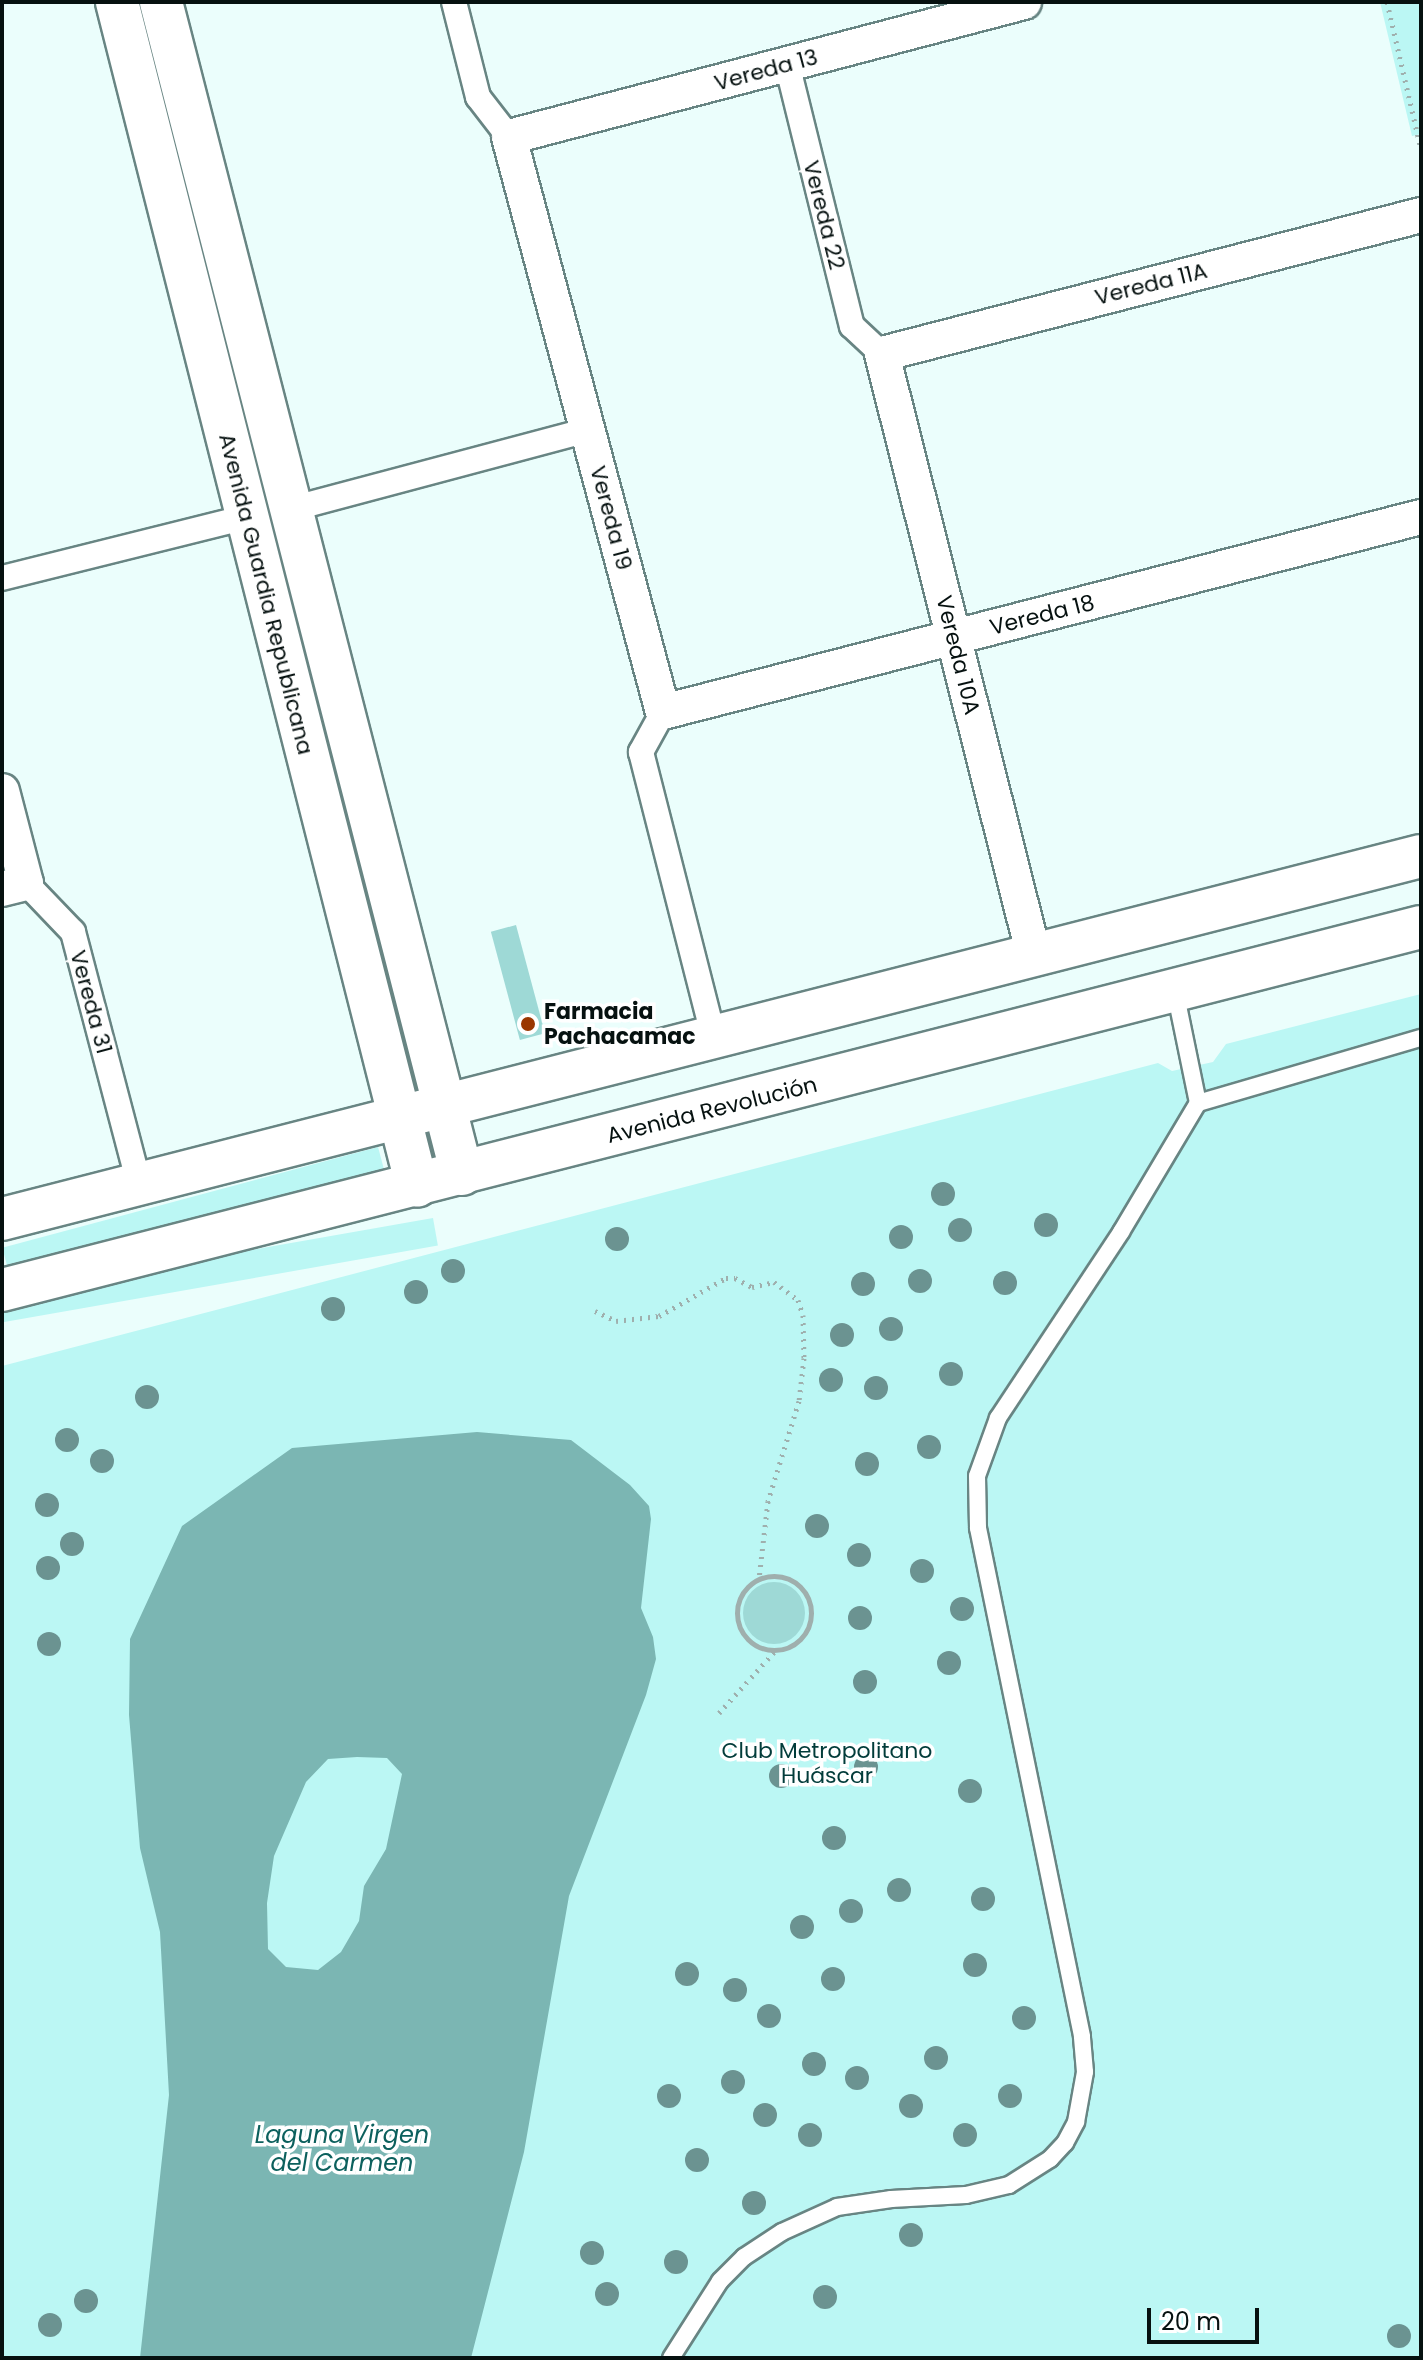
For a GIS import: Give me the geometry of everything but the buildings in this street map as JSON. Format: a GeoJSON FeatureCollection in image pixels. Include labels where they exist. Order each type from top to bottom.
{"type":"FeatureCollection","features":[{"type":"Feature","properties":{"kind":"street","name":"Avenida Guardia Republicana"},"geometry":{"type":"LineString","coordinates":[[117,2],[417,1186]]}},
{"type":"Feature","properties":{"kind":"street","name":"Avenida Guardia Republicana"},"geometry":{"type":"LineString","coordinates":[[161,2],[462,1174]]}},
{"type":"Feature","properties":{"kind":"street","name":"Vereda 19"},"geometry":{"type":"LineString","coordinates":[[454,2],[478,97],[509,137],[663,712]]}},
{"type":"Feature","properties":{"kind":"street","name":"Vereda 13"},"geometry":{"type":"LineString","coordinates":[[509,137],[1024,2]]}},
{"type":"Feature","properties":{"kind":"street","name":"Vereda 22"},"geometry":{"type":"LineString","coordinates":[[787,64],[852,326],[882,354]]}},
{"type":"Feature","properties":{"kind":"street","name":"Vereda 11A"},"geometry":{"type":"LineString","coordinates":[[882,354],[1421,215]]}},
{"type":"Feature","properties":{"kind":"street","name":"Vereda 10A"},"geometry":{"type":"LineString","coordinates":[[882,354],[1034,956]]}},
{"type":"Feature","properties":{"kind":"street"},"geometry":{"type":"LineString","coordinates":[[291,509],[587,430]]}},
{"type":"Feature","properties":{"kind":"street"},"geometry":{"type":"LineString","coordinates":[[2,578],[247,517]]}},
{"type":"Feature","properties":{"kind":"street","name":"Vereda 18"},"geometry":{"type":"LineString","coordinates":[[663,712],[1421,517]]}},
{"type":"Feature","properties":{"kind":"street"},"geometry":{"type":"LineString","coordinates":[[663,712],[641,752],[714,1038]]}},
{"type":"Feature","properties":{"kind":"street","name":"Vereda 31"},"geometry":{"type":"LineString","coordinates":[[2,791],[14,886],[73,932],[139,1184]]}},
{"type":"Feature","properties":{"kind":"street"},"geometry":{"type":"LineString","coordinates":[[2,1219],[1421,856]]}},
{"type":"Feature","properties":{"kind":"street","name":"Avenida Revolución"},"geometry":{"type":"LineString","coordinates":[[2,1290],[1421,927]]}},
{"type":"Feature","properties":{"kind":"lane"},"geometry":{"type":"LineString","coordinates":[[671,2358],[720,2281],[744,2257],[782,2232],[837,2207],[891,2199],[966,2195],[1009,2185],[1050,2159],[1065,2143],[1076,2122],[1085,2072],[1082,2036],[978,1528],[977,1476],[998,1418],[1121,1232],[1198,1103],[1175,990]]}},
{"type":"Feature","properties":{"kind":"lane"},"geometry":{"type":"LineString","coordinates":[[1198,1103],[1421,1038]]}},
{"type":"Feature","properties":{"kind":"path"},"geometry":{"type":"LineString","coordinates":[[1387,2],[1420,128],[1421,149]]}},
{"type":"Feature","properties":{"kind":"path"},"geometry":{"type":"LineString","coordinates":[[595,1311],[616,1321],[659,1316],[726,1278],[735,1278],[752,1287],[774,1282],[798,1300],[803,1315],[804,1358],[799,1401],[768,1501],[759,1579],[739,1601],[737,1615],[749,1641],[776,1651]]}},
{"type":"Feature","properties":{"kind":"path"},"geometry":{"type":"LineString","coordinates":[[719,1713],[776,1651],[801,1638],[811,1611],[808,1597],[799,1585],[787,1578],[759,1579]]}},
{"type":"Feature","properties":{"kind":"green space"},"geometry":{"type":"Polygon","coordinates":[[[1380,2],[1421,2],[1421,134],[1412,136],[1380,2]]]}},
{"type":"Feature","properties":{"kind":"green space","name":"Club Metropolitano Huáscar"},"geometry":{"type":"Polygon","coordinates":[[[1421,994],[1421,2358],[2,2358],[2,1366],[1158,1063],[1172,1071],[1213,1062],[1226,1044],[1421,994]]]}},
{"type":"Feature","properties":{"kind":"green space"},"geometry":{"type":"Polygon","coordinates":[[[378,1147],[386,1177],[10,1278],[2,1248],[378,1147]]]}},
{"type":"Feature","properties":{"kind":"green space"},"geometry":{"type":"Polygon","coordinates":[[[433,1218],[438,1246],[2,1322],[2,1294],[433,1218]]]}},
{"type":"Feature","properties":{"kind":"water","name":"Laguna Virgen del Carmen"},"geometry":{"type":"Polygon","coordinates":[[[477,1432],[571,1440],[630,1485],[649,1506],[651,1519],[641,1608],[653,1637],[656,1659],[646,1695],[569,1896],[524,2152],[471,2358],[140,2358],[169,2095],[160,1932],[140,1848],[129,1715],[130,1639],[182,1526],[292,1448],[477,1432]],[[387,1758],[328,1759],[306,1782],[274,1856],[267,1903],[268,1949],[286,1967],[318,1970],[341,1952],[359,1921],[364,1886],[386,1849],[402,1774],[387,1758]]]}},
{"type":"Feature","properties":{"kind":"place","name":"Farmacia Pachacamac"},"geometry":{"type":"Point","coordinates":[528,1024]}}]}
